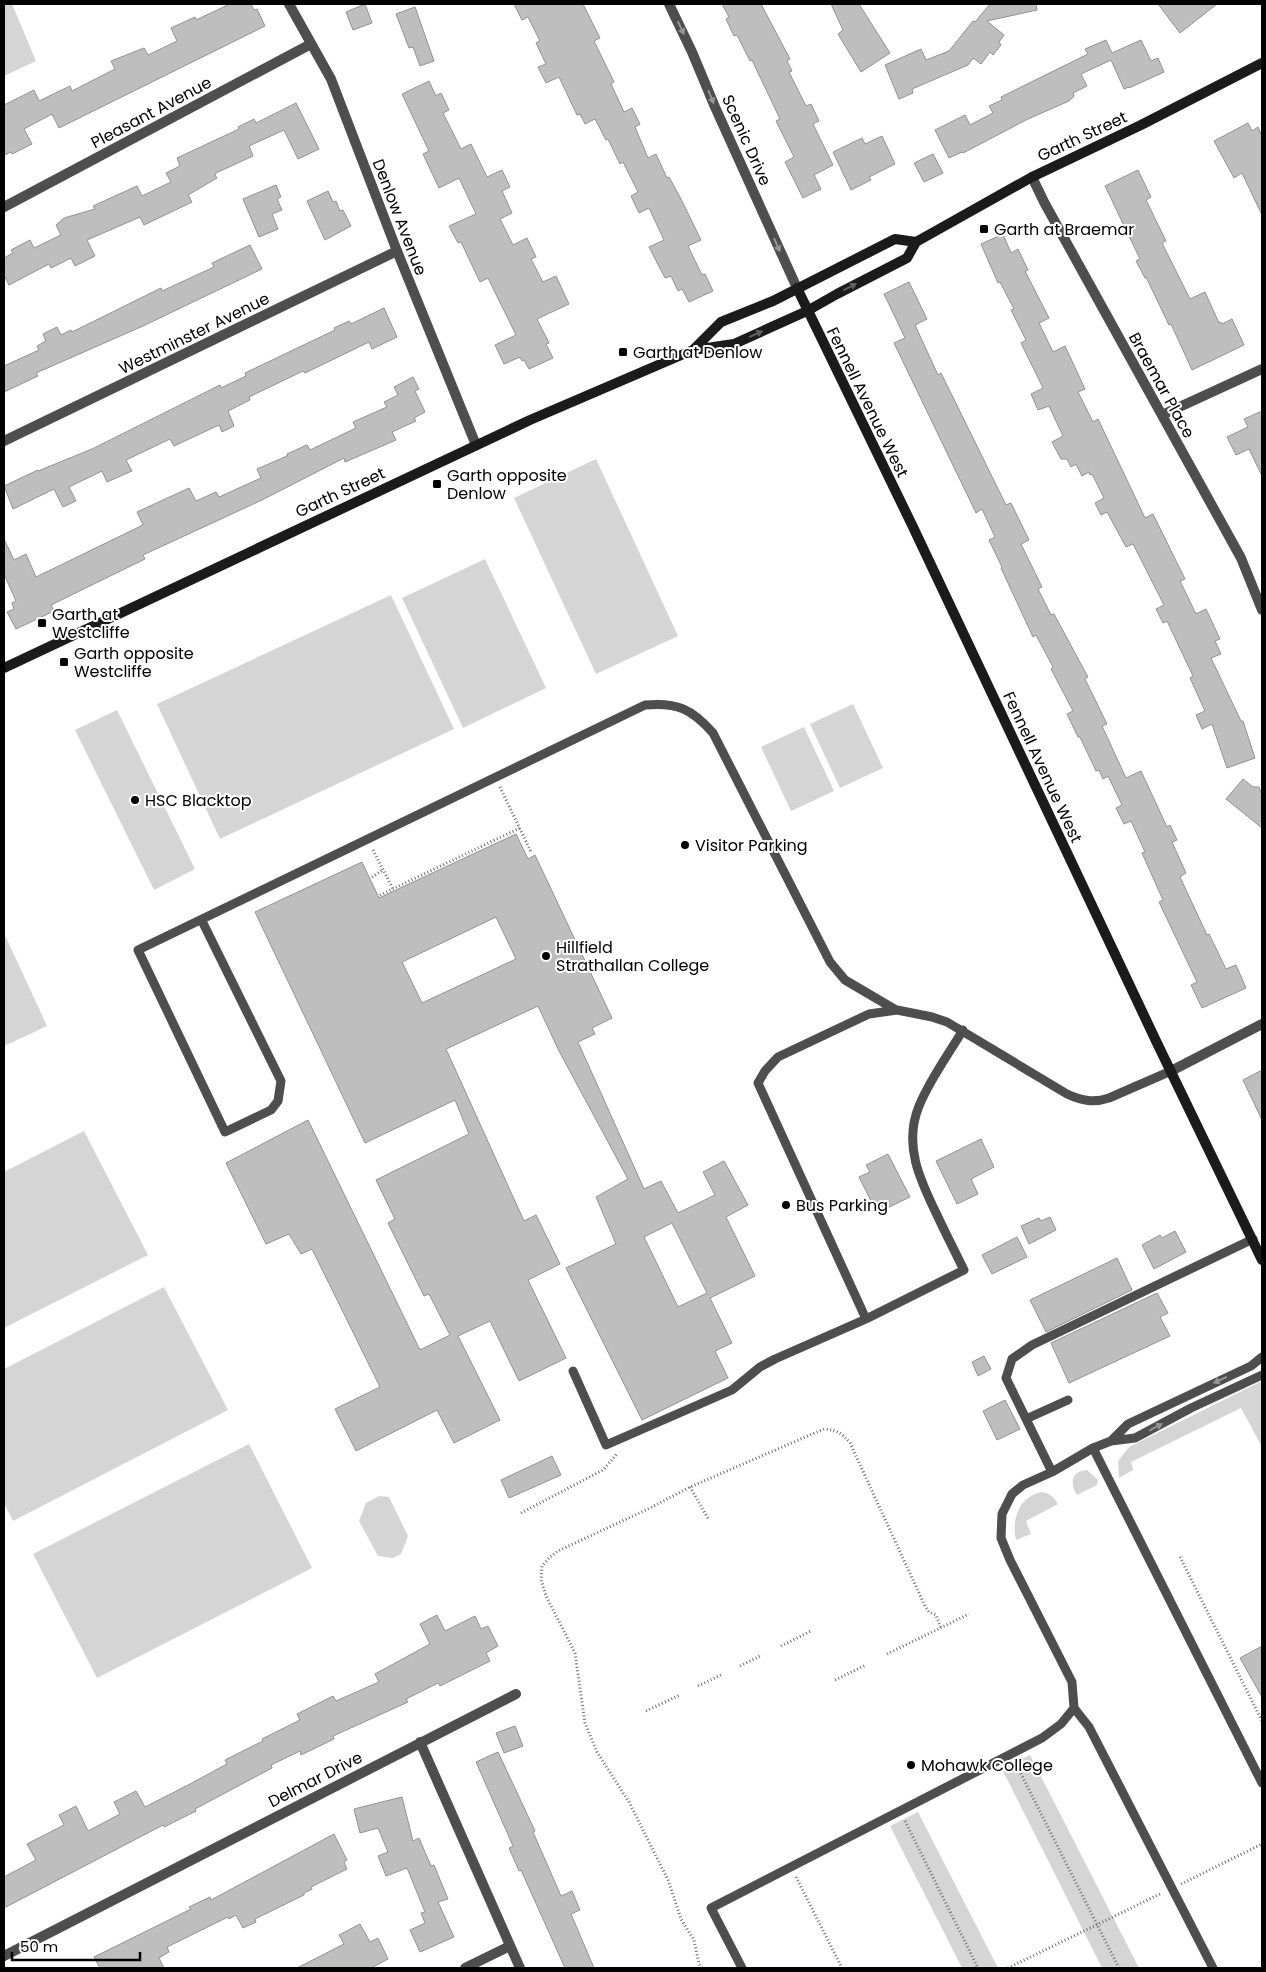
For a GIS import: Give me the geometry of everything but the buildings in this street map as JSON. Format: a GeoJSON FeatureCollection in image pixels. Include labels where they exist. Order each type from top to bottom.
{"type":"FeatureCollection","features":[{"type":"Feature","properties":{"kind":"main road","name":"Garth Street"},"geometry":{"type":"LineString","coordinates":[[4,668],[476,444],[693,350],[734,344],[807,311],[907,258],[916,242],[1032,176],[1141,125],[1262,63]]}},
{"type":"Feature","properties":{"kind":"main road","name":"Garth Street"},"geometry":{"type":"LineString","coordinates":[[693,350],[721,322],[773,301],[895,239],[916,242]]}},
{"type":"Feature","properties":{"kind":"main road","name":"Fennell Avenue West"},"geometry":{"type":"LineString","coordinates":[[797,288],[1262,1260]]}},
{"type":"Feature","properties":{"kind":"street","name":"Denlow Avenue"},"geometry":{"type":"LineString","coordinates":[[289,4],[331,79],[397,251],[476,444]]}},
{"type":"Feature","properties":{"kind":"street","name":"Scenic Drive"},"geometry":{"type":"LineString","coordinates":[[668,4],[692,52],[797,288]]}},
{"type":"Feature","properties":{"kind":"street","name":"Pleasant Avenue"},"geometry":{"type":"LineString","coordinates":[[4,207],[311,44]]}},
{"type":"Feature","properties":{"kind":"street","name":"Braemar Place"},"geometry":{"type":"LineString","coordinates":[[1032,176],[1044,202],[1241,558],[1262,610]]}},
{"type":"Feature","properties":{"kind":"street","name":"Westminster Avenue"},"geometry":{"type":"LineString","coordinates":[[4,441],[397,251]]}},
{"type":"Feature","properties":{"kind":"street"},"geometry":{"type":"LineString","coordinates":[[1162,415],[1262,368]]}},
{"type":"Feature","properties":{"kind":"street"},"geometry":{"type":"LineString","coordinates":[[1170,1071],[1262,1024]]}},
{"type":"Feature","properties":{"kind":"street","name":"Delmar Drive"},"geometry":{"type":"LineString","coordinates":[[4,1956],[516,1694]]}},
{"type":"Feature","properties":{"kind":"street"},"geometry":{"type":"LineString","coordinates":[[420,1742],[520,1968]]}},
{"type":"Feature","properties":{"kind":"street"},"geometry":{"type":"LineString","coordinates":[[465,1968],[510,1946]]}},
{"type":"Feature","properties":{"kind":"lane"},"geometry":{"type":"LineString","coordinates":[[202,921],[281,1082],[278,1101],[271,1110],[225,1132],[138,950],[202,921],[367,838],[646,705],[665,703],[684,708],[700,718],[713,733],[830,962],[845,980],[896,1010]]}},
{"type":"Feature","properties":{"kind":"lane"},"geometry":{"type":"LineString","coordinates":[[866,1319],[758,1083],[765,1071],[778,1057],[869,1014],[896,1010],[932,1016],[963,1030],[1067,1094],[1084,1100],[1099,1101],[1109,1098],[1170,1071]]}},
{"type":"Feature","properties":{"kind":"lane"},"geometry":{"type":"LineString","coordinates":[[573,1371],[606,1445],[732,1390],[768,1363],[866,1319],[964,1270],[922,1185],[914,1162],[912,1142],[918,1107],[963,1030]]}},
{"type":"Feature","properties":{"kind":"lane"},"geometry":{"type":"LineString","coordinates":[[1052,1472],[1006,1378],[1012,1359],[1032,1344],[1253,1239]]}},
{"type":"Feature","properties":{"kind":"lane"},"geometry":{"type":"LineString","coordinates":[[1111,1441],[1128,1424],[1251,1366],[1262,1356]]}},
{"type":"Feature","properties":{"kind":"lane"},"geometry":{"type":"LineString","coordinates":[[1213,1968],[1089,1727],[1074,1708],[1072,1682],[1010,1560],[1001,1538],[1002,1514],[1012,1494],[1023,1485],[1052,1472],[1093,1448],[1111,1441],[1134,1438],[1191,1408],[1262,1375]]}},
{"type":"Feature","properties":{"kind":"lane"},"geometry":{"type":"LineString","coordinates":[[1026,1418],[1068,1400]]}},
{"type":"Feature","properties":{"kind":"lane"},"geometry":{"type":"LineString","coordinates":[[1093,1448],[1262,1783]]}},
{"type":"Feature","properties":{"kind":"lane"},"geometry":{"type":"LineString","coordinates":[[742,1968],[711,1908],[1042,1738],[1061,1724],[1074,1708]]}},
{"type":"Feature","properties":{"kind":"path"},"geometry":{"type":"LineString","coordinates":[[494,777],[531,852]]}},
{"type":"Feature","properties":{"kind":"path"},"geometry":{"type":"LineString","coordinates":[[380,896],[520,828]]}},
{"type":"Feature","properties":{"kind":"path"},"geometry":{"type":"LineString","coordinates":[[367,838],[393,889]]}},
{"type":"Feature","properties":{"kind":"path"},"geometry":{"type":"LineString","coordinates":[[372,876],[383,870]]}},
{"type":"Feature","properties":{"kind":"path"},"geometry":{"type":"LineString","coordinates":[[702,1968],[699,1964],[694,1940],[681,1920],[668,1880],[629,1802],[597,1752],[585,1723],[575,1653],[546,1596],[541,1580],[542,1566],[550,1557],[690,1487],[824,1429],[836,1430],[843,1434],[850,1443],[925,1606],[929,1612],[936,1615],[941,1628]]}},
{"type":"Feature","properties":{"kind":"path"},"geometry":{"type":"LineString","coordinates":[[521,1513],[603,1470],[620,1451]]}},
{"type":"Feature","properties":{"kind":"path"},"geometry":{"type":"LineString","coordinates":[[690,1487],[709,1520]]}},
{"type":"Feature","properties":{"kind":"path"},"geometry":{"type":"LineString","coordinates":[[1180,1557],[1262,1721]]}},
{"type":"Feature","properties":{"kind":"path"},"geometry":{"type":"LineString","coordinates":[[887,1654],[969,1614]]}},
{"type":"Feature","properties":{"kind":"path"},"geometry":{"type":"LineString","coordinates":[[781,1646],[812,1631]]}},
{"type":"Feature","properties":{"kind":"path"},"geometry":{"type":"LineString","coordinates":[[740,1666],[762,1655]]}},
{"type":"Feature","properties":{"kind":"path"},"geometry":{"type":"LineString","coordinates":[[835,1680],[866,1665]]}},
{"type":"Feature","properties":{"kind":"path"},"geometry":{"type":"LineString","coordinates":[[698,1686],[721,1675]]}},
{"type":"Feature","properties":{"kind":"path"},"geometry":{"type":"LineString","coordinates":[[646,1712],[680,1695]]}},
{"type":"Feature","properties":{"kind":"path"},"geometry":{"type":"LineString","coordinates":[[1015,1763],[1120,1968]]}},
{"type":"Feature","properties":{"kind":"path"},"geometry":{"type":"LineString","coordinates":[[904,1819],[978,1968]]}},
{"type":"Feature","properties":{"kind":"path"},"geometry":{"type":"LineString","coordinates":[[791,1868],[842,1968]]}},
{"type":"Feature","properties":{"kind":"path"},"geometry":{"type":"LineString","coordinates":[[1008,1968],[1096,1925]]}},
{"type":"Feature","properties":{"kind":"shaded area"},"geometry":{"type":"Polygon","coordinates":[[[4,4],[12,4],[36,61],[4,76],[4,4]]]}},
{"type":"Feature","properties":{"kind":"shaded area"},"geometry":{"type":"Polygon","coordinates":[[[596,459],[678,636],[596,674],[514,498],[596,459]]]}},
{"type":"Feature","properties":{"kind":"shaded area"},"geometry":{"type":"Polygon","coordinates":[[[485,559],[546,688],[463,728],[402,598],[485,559]]]}},
{"type":"Feature","properties":{"kind":"shaded area"},"geometry":{"type":"Polygon","coordinates":[[[391,595],[454,729],[220,839],[157,704],[391,595]]]}},
{"type":"Feature","properties":{"kind":"shaded area"},"geometry":{"type":"Polygon","coordinates":[[[853,704],[883,768],[840,788],[810,724],[853,704]]]}},
{"type":"Feature","properties":{"kind":"shaded area","name":"HSC Blacktop"},"geometry":{"type":"Polygon","coordinates":[[[117,710],[195,869],[154,890],[75,730],[117,710]]]}},
{"type":"Feature","properties":{"kind":"shaded area"},"geometry":{"type":"Polygon","coordinates":[[[804,727],[834,791],[791,811],[761,747],[804,727]]]}},
{"type":"Feature","properties":{"kind":"shaded area"},"geometry":{"type":"Polygon","coordinates":[[[4,933],[47,1026],[4,1046],[4,933]]]}},
{"type":"Feature","properties":{"kind":"shaded area"},"geometry":{"type":"Polygon","coordinates":[[[84,1131],[148,1255],[4,1328],[4,1172],[84,1131]]]}},
{"type":"Feature","properties":{"kind":"shaded area"},"geometry":{"type":"Polygon","coordinates":[[[164,1287],[228,1410],[13,1521],[4,1503],[4,1369],[164,1287]]]}},
{"type":"Feature","properties":{"kind":"shaded area"},"geometry":{"type":"Polygon","coordinates":[[[1262,1381],[1262,1447],[1241,1408],[1131,1462],[1133,1470],[1119,1478],[1118,1461],[1129,1447],[1262,1381]]]}},
{"type":"Feature","properties":{"kind":"shaded area"},"geometry":{"type":"Polygon","coordinates":[[[249,1444],[312,1568],[97,1678],[33,1554],[249,1444]]]}},
{"type":"Feature","properties":{"kind":"shaded area"},"geometry":{"type":"Polygon","coordinates":[[[1087,1470],[1098,1480],[1097,1485],[1077,1495],[1073,1486],[1073,1478],[1078,1472],[1087,1470]]]}},
{"type":"Feature","properties":{"kind":"shaded area"},"geometry":{"type":"Polygon","coordinates":[[[1042,1492],[1055,1499],[1058,1504],[1026,1521],[1031,1534],[1016,1540],[1016,1517],[1022,1504],[1034,1494],[1042,1492]]]}},
{"type":"Feature","properties":{"kind":"shaded area"},"geometry":{"type":"Polygon","coordinates":[[[379,1496],[389,1497],[408,1536],[401,1554],[393,1558],[378,1556],[359,1521],[366,1503],[379,1496]]]}},
{"type":"Feature","properties":{"kind":"shaded area"},"geometry":{"type":"Polygon","coordinates":[[[1030,1755],[1139,1968],[1102,1968],[1002,1769],[1030,1755]]]}},
{"type":"Feature","properties":{"kind":"shaded area"},"geometry":{"type":"Polygon","coordinates":[[[918,1812],[998,1968],[962,1968],[890,1826],[918,1812]]]}},
{"type":"Feature","properties":{"kind":"place","name":"Garth at Braemar"},"geometry":{"type":"Point","coordinates":[984,229]}},
{"type":"Feature","properties":{"kind":"place","name":"Garth at Denlow"},"geometry":{"type":"Point","coordinates":[623,352]}},
{"type":"Feature","properties":{"kind":"place","name":"Garth opposite Denlow"},"geometry":{"type":"Point","coordinates":[437,484]}},
{"type":"Feature","properties":{"kind":"place","name":"Garth at Westcliffe"},"geometry":{"type":"Point","coordinates":[42,623]}},
{"type":"Feature","properties":{"kind":"place","name":"Garth opposite Westcliffe"},"geometry":{"type":"Point","coordinates":[64,662]}},
{"type":"Feature","properties":{"kind":"place","name":"HSC Blacktop"},"geometry":{"type":"Point","coordinates":[135,800]}},
{"type":"Feature","properties":{"kind":"place","name":"Visitor Parking"},"geometry":{"type":"Point","coordinates":[685,845]}},
{"type":"Feature","properties":{"kind":"place","name":"Hillfield Strathallan College"},"geometry":{"type":"Point","coordinates":[546,956]}},
{"type":"Feature","properties":{"kind":"place","name":"Bus Parking"},"geometry":{"type":"Point","coordinates":[786,1205]}},
{"type":"Feature","properties":{"kind":"place","name":"Mohawk College"},"geometry":{"type":"Point","coordinates":[911,1765]}}]}
